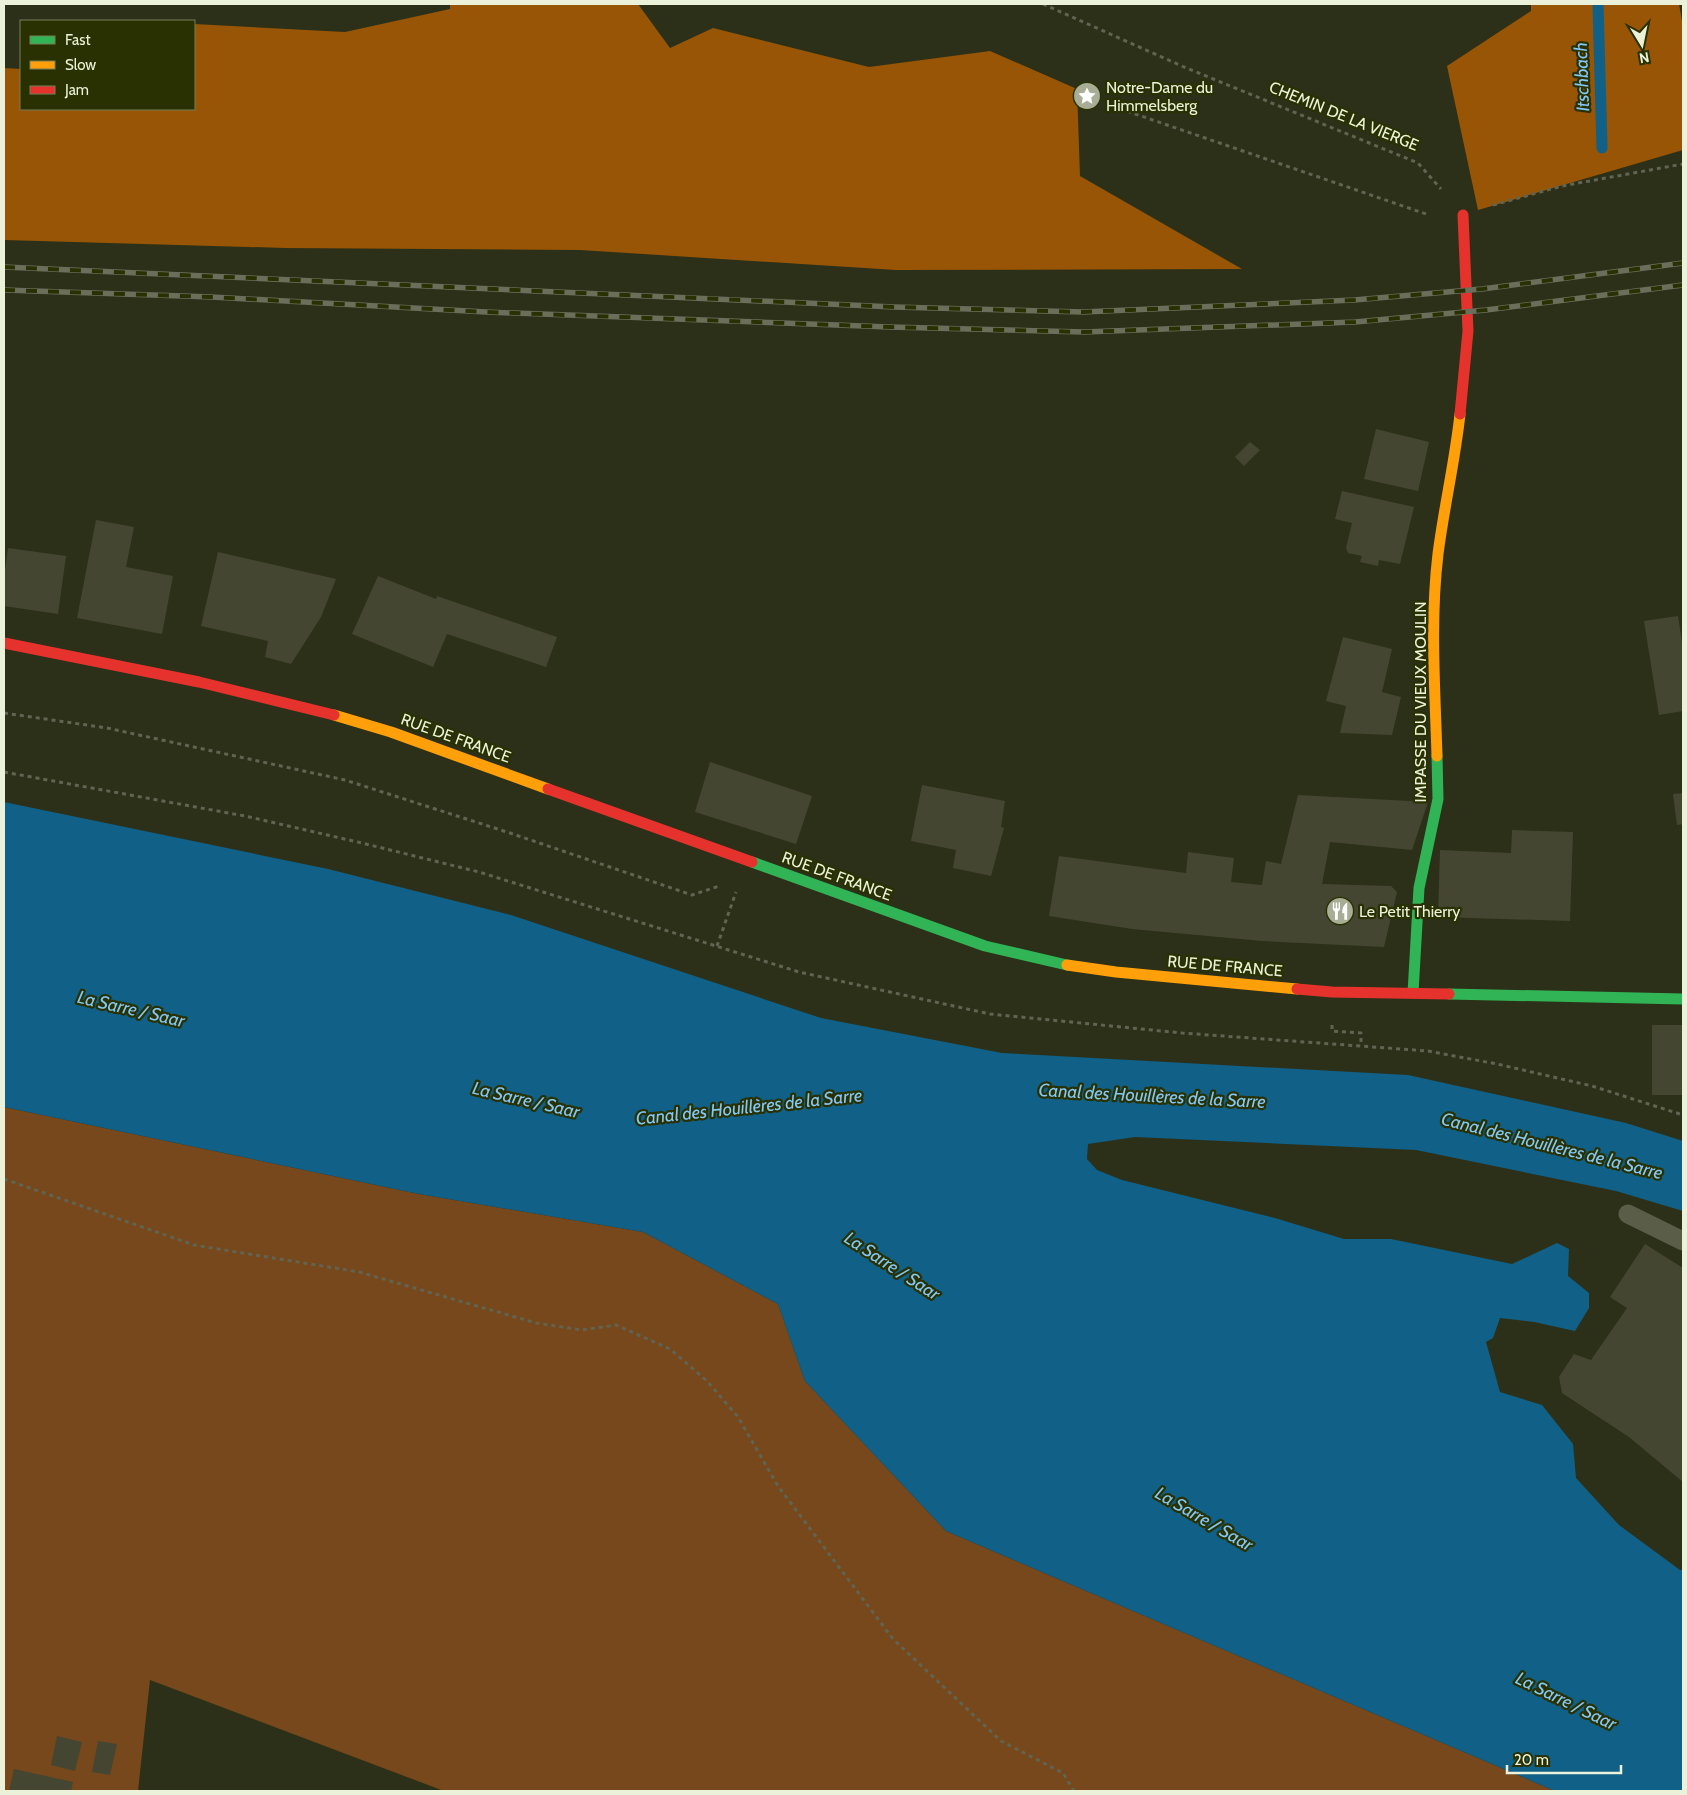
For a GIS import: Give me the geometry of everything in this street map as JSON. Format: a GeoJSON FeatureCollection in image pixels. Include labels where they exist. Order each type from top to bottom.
{"type":"FeatureCollection","features":[{"type":"Feature","properties":{"kind":"main road","name":"IMPASSE DU VIEUX MOULIN"},"geometry":{"type":"LineString","coordinates":[[1413,993],[1419,888],[1438,799],[1434,642],[1438,554],[1455,460],[1468,330],[1464,221]]}},
{"type":"Feature","properties":{"kind":"main road","name":"RUE DE FRANCE"},"geometry":{"type":"LineString","coordinates":[[4,643],[175,675],[257,694],[382,730],[985,946],[1054,963],[1171,978],[1332,992],[1683,998]]}},
{"type":"Feature","properties":{"kind":"lane"},"geometry":{"type":"LineString","coordinates":[[1628,1214],[1683,1241]]}},
{"type":"Feature","properties":{"kind":"path","name":"CHEMIN DE LA VIERGE"},"geometry":{"type":"LineString","coordinates":[[1043,4],[1184,67],[1418,163],[1464,221]]}},
{"type":"Feature","properties":{"kind":"path"},"geometry":{"type":"LineString","coordinates":[[1112,106],[1464,221],[1562,186],[1683,164]]}},
{"type":"Feature","properties":{"kind":"path"},"geometry":{"type":"LineString","coordinates":[[4,772],[245,816],[362,843],[479,872],[799,972],[990,1014],[1182,1033],[1428,1051],[1497,1064],[1592,1086],[1683,1115]]}},
{"type":"Feature","properties":{"kind":"path"},"geometry":{"type":"LineString","coordinates":[[716,946],[738,888]]}},
{"type":"Feature","properties":{"kind":"path"},"geometry":{"type":"LineString","coordinates":[[4,1179],[194,1245],[359,1272],[536,1323],[582,1330],[616,1325],[670,1349],[706,1381],[738,1417],[778,1486],[893,1639],[1002,1741],[1063,1773],[1074,1791]]}},
{"type":"Feature","properties":{"kind":"shaded area"},"geometry":{"type":"Polygon","coordinates":[[[450,4],[638,4],[670,48],[713,28],[869,67],[990,51],[1077,89],[1080,176],[1242,269],[896,270],[580,250],[285,248],[4,240],[4,68],[20,69],[20,110],[195,110],[195,24],[345,32],[450,9],[450,4]]]}},
{"type":"Feature","properties":{"kind":"shaded area"},"geometry":{"type":"Polygon","coordinates":[[[1531,4],[1679,4],[1683,26],[1683,150],[1478,210],[1447,66],[1531,11],[1531,4]]]}},
{"type":"Feature","properties":{"kind":"shaded area"},"geometry":{"type":"Polygon","coordinates":[[[4,1107],[419,1194],[643,1232],[778,1304],[805,1381],[946,1531],[1555,1791],[444,1791],[150,1680],[138,1791],[4,1791],[4,1107]]]}},
{"type":"Feature","properties":{"kind":"water"},"geometry":{"type":"Polygon","coordinates":[[[4,802],[328,869],[511,915],[821,1018],[1002,1053],[1408,1075],[1626,1123],[1683,1141],[1683,1211],[1616,1191],[1416,1150],[1135,1137],[1088,1144],[1087,1159],[1097,1170],[1122,1180],[1275,1218],[1344,1239],[1391,1239],[1512,1264],[1557,1243],[1569,1249],[1568,1276],[1589,1293],[1589,1308],[1575,1331],[1534,1322],[1500,1318],[1493,1338],[1486,1342],[1500,1392],[1542,1405],[1573,1444],[1576,1478],[1619,1525],[1680,1570],[1683,1570],[1683,1791],[1555,1791],[946,1531],[805,1381],[778,1304],[643,1232],[419,1194],[4,1107],[4,802]]]}},
{"type":"Feature","properties":{"kind":"building"},"geometry":{"type":"Polygon","coordinates":[[[1376,429],[1429,442],[1418,491],[1364,479],[1376,429]]]}},
{"type":"Feature","properties":{"kind":"building"},"geometry":{"type":"Polygon","coordinates":[[[1250,442],[1260,450],[1244,466],[1235,457],[1250,442]]]}},
{"type":"Feature","properties":{"kind":"building"},"geometry":{"type":"Polygon","coordinates":[[[1342,491],[1414,507],[1400,564],[1379,560],[1378,566],[1360,562],[1362,556],[1348,553],[1346,548],[1352,523],[1335,519],[1342,491]]]}},
{"type":"Feature","properties":{"kind":"building"},"geometry":{"type":"Polygon","coordinates":[[[96,520],[134,527],[126,567],[173,576],[162,634],[77,618],[96,520]]]}},
{"type":"Feature","properties":{"kind":"building"},"geometry":{"type":"Polygon","coordinates":[[[8,548],[66,556],[58,614],[4,606],[4,578],[8,548]]]}},
{"type":"Feature","properties":{"kind":"building"},"geometry":{"type":"Polygon","coordinates":[[[218,552],[336,579],[321,617],[291,664],[265,657],[268,641],[201,626],[218,552]]]}},
{"type":"Feature","properties":{"kind":"building"},"geometry":{"type":"Polygon","coordinates":[[[378,576],[436,599],[437,596],[557,637],[546,667],[447,634],[433,667],[352,634],[378,576]]]}},
{"type":"Feature","properties":{"kind":"building"},"geometry":{"type":"Polygon","coordinates":[[[1678,616],[1683,649],[1683,711],[1659,715],[1644,621],[1678,616]]]}},
{"type":"Feature","properties":{"kind":"building"},"geometry":{"type":"Polygon","coordinates":[[[1343,637],[1392,649],[1382,692],[1401,697],[1392,735],[1340,733],[1346,706],[1326,701],[1343,637]]]}},
{"type":"Feature","properties":{"kind":"building"},"geometry":{"type":"Polygon","coordinates":[[[710,762],[812,796],[796,844],[695,812],[710,762]]]}},
{"type":"Feature","properties":{"kind":"building"},"geometry":{"type":"Polygon","coordinates":[[[922,785],[1005,801],[1001,827],[1004,828],[991,876],[953,868],[956,850],[911,841],[922,785]]]}},
{"type":"Feature","properties":{"kind":"building"},"geometry":{"type":"Polygon","coordinates":[[[1683,793],[1683,824],[1677,825],[1673,794],[1683,793]]]}},
{"type":"Feature","properties":{"kind":"building"},"geometry":{"type":"Polygon","coordinates":[[[1298,795],[1428,802],[1412,850],[1330,842],[1322,884],[1391,886],[1397,892],[1384,947],[1262,941],[1132,929],[1049,916],[1059,856],[1186,873],[1188,852],[1234,858],[1231,882],[1262,885],[1266,861],[1281,864],[1298,795]]]}},
{"type":"Feature","properties":{"kind":"building"},"geometry":{"type":"Polygon","coordinates":[[[1512,830],[1573,832],[1570,921],[1438,917],[1440,850],[1511,853],[1512,830]]]}},
{"type":"Feature","properties":{"kind":"building"},"geometry":{"type":"Polygon","coordinates":[[[1652,1025],[1683,1025],[1683,1095],[1652,1095],[1652,1025]]]}},
{"type":"Feature","properties":{"kind":"building"},"geometry":{"type":"Polygon","coordinates":[[[1645,1244],[1683,1268],[1683,1482],[1629,1437],[1562,1393],[1559,1377],[1574,1354],[1591,1360],[1627,1308],[1610,1297],[1645,1244]]]}},
{"type":"Feature","properties":{"kind":"building"},"geometry":{"type":"Polygon","coordinates":[[[57,1736],[82,1742],[75,1771],[51,1765],[57,1736]]]}},
{"type":"Feature","properties":{"kind":"building"},"geometry":{"type":"Polygon","coordinates":[[[98,1741],[117,1744],[110,1775],[92,1772],[98,1741]]]}},
{"type":"Feature","properties":{"kind":"building"},"geometry":{"type":"Polygon","coordinates":[[[14,1769],[73,1782],[71,1791],[9,1791],[14,1769]]]}},
{"type":"Feature","properties":{"kind":"waterway","name":"Itschbach"},"geometry":{"type":"LineString","coordinates":[[1598,4],[1602,148]]}},
{"type":"Feature","properties":{"kind":"railway"},"geometry":{"type":"LineString","coordinates":[[4,267],[894,307],[1083,312],[1354,300],[1482,289],[1683,263]]}},
{"type":"Feature","properties":{"kind":"railway"},"geometry":{"type":"LineString","coordinates":[[4,290],[212,297],[486,312],[1084,332],[1355,322],[1486,310],[1683,285]]}},
{"type":"Feature","properties":{"kind":"traffic: fast"},"geometry":{"type":"LineString","coordinates":[[1413,993],[1419,888],[1438,799],[1437,756]]}},
{"type":"Feature","properties":{"kind":"traffic: fast"},"geometry":{"type":"LineString","coordinates":[[752,862],[985,946],[1067,965]]}},
{"type":"Feature","properties":{"kind":"traffic: fast"},"geometry":{"type":"LineString","coordinates":[[1449,994],[1683,999]]}},
{"type":"Feature","properties":{"kind":"traffic: slow"},"geometry":{"type":"LineString","coordinates":[[1437,756],[1434,604],[1440,536],[1460,414]]}},
{"type":"Feature","properties":{"kind":"traffic: slow"},"geometry":{"type":"LineString","coordinates":[[334,715],[391,732],[548,789]]}},
{"type":"Feature","properties":{"kind":"traffic: slow"},"geometry":{"type":"LineString","coordinates":[[1067,965],[1116,972],[1297,989]]}},
{"type":"Feature","properties":{"kind":"traffic: jam"},"geometry":{"type":"LineString","coordinates":[[1460,414],[1468,331],[1463,215]]}},
{"type":"Feature","properties":{"kind":"traffic: jam"},"geometry":{"type":"LineString","coordinates":[[4,643],[199,682],[334,715]]}},
{"type":"Feature","properties":{"kind":"traffic: jam"},"geometry":{"type":"LineString","coordinates":[[548,789],[752,862]]}},
{"type":"Feature","properties":{"kind":"traffic: jam"},"geometry":{"type":"LineString","coordinates":[[1297,989],[1332,992],[1449,994]]}},
{"type":"Feature","properties":{"kind":"place","name":"Notre-Dame du Himmelsberg"},"geometry":{"type":"Point","coordinates":[1087,96]}},
{"type":"Feature","properties":{"kind":"place","name":"Le Petit Thierry"},"geometry":{"type":"Point","coordinates":[1340,911]}},
{"type":"Feature","properties":{"kind":"water label","name":"La Sarre / Saar"},"geometry":{"type":"Point","coordinates":[131,1009]}},
{"type":"Feature","properties":{"kind":"water label","name":"Canal des Houillères de la Sarre"},"geometry":{"type":"Point","coordinates":[1152,1096]}},
{"type":"Feature","properties":{"kind":"water label","name":"La Sarre / Saar"},"geometry":{"type":"Point","coordinates":[526,1100]}},
{"type":"Feature","properties":{"kind":"water label","name":"Canal des Houillères de la Sarre"},"geometry":{"type":"Point","coordinates":[749,1107]}},
{"type":"Feature","properties":{"kind":"water label","name":"Canal des Houillères de la Sarre"},"geometry":{"type":"Point","coordinates":[1552,1146]}},
{"type":"Feature","properties":{"kind":"water label","name":"La Sarre / Saar"},"geometry":{"type":"Point","coordinates":[892,1266]}},
{"type":"Feature","properties":{"kind":"water label","name":"La Sarre / Saar"},"geometry":{"type":"Point","coordinates":[1204,1519]}},
{"type":"Feature","properties":{"kind":"water label","name":"La Sarre / Saar"},"geometry":{"type":"Point","coordinates":[1566,1701]}}]}
